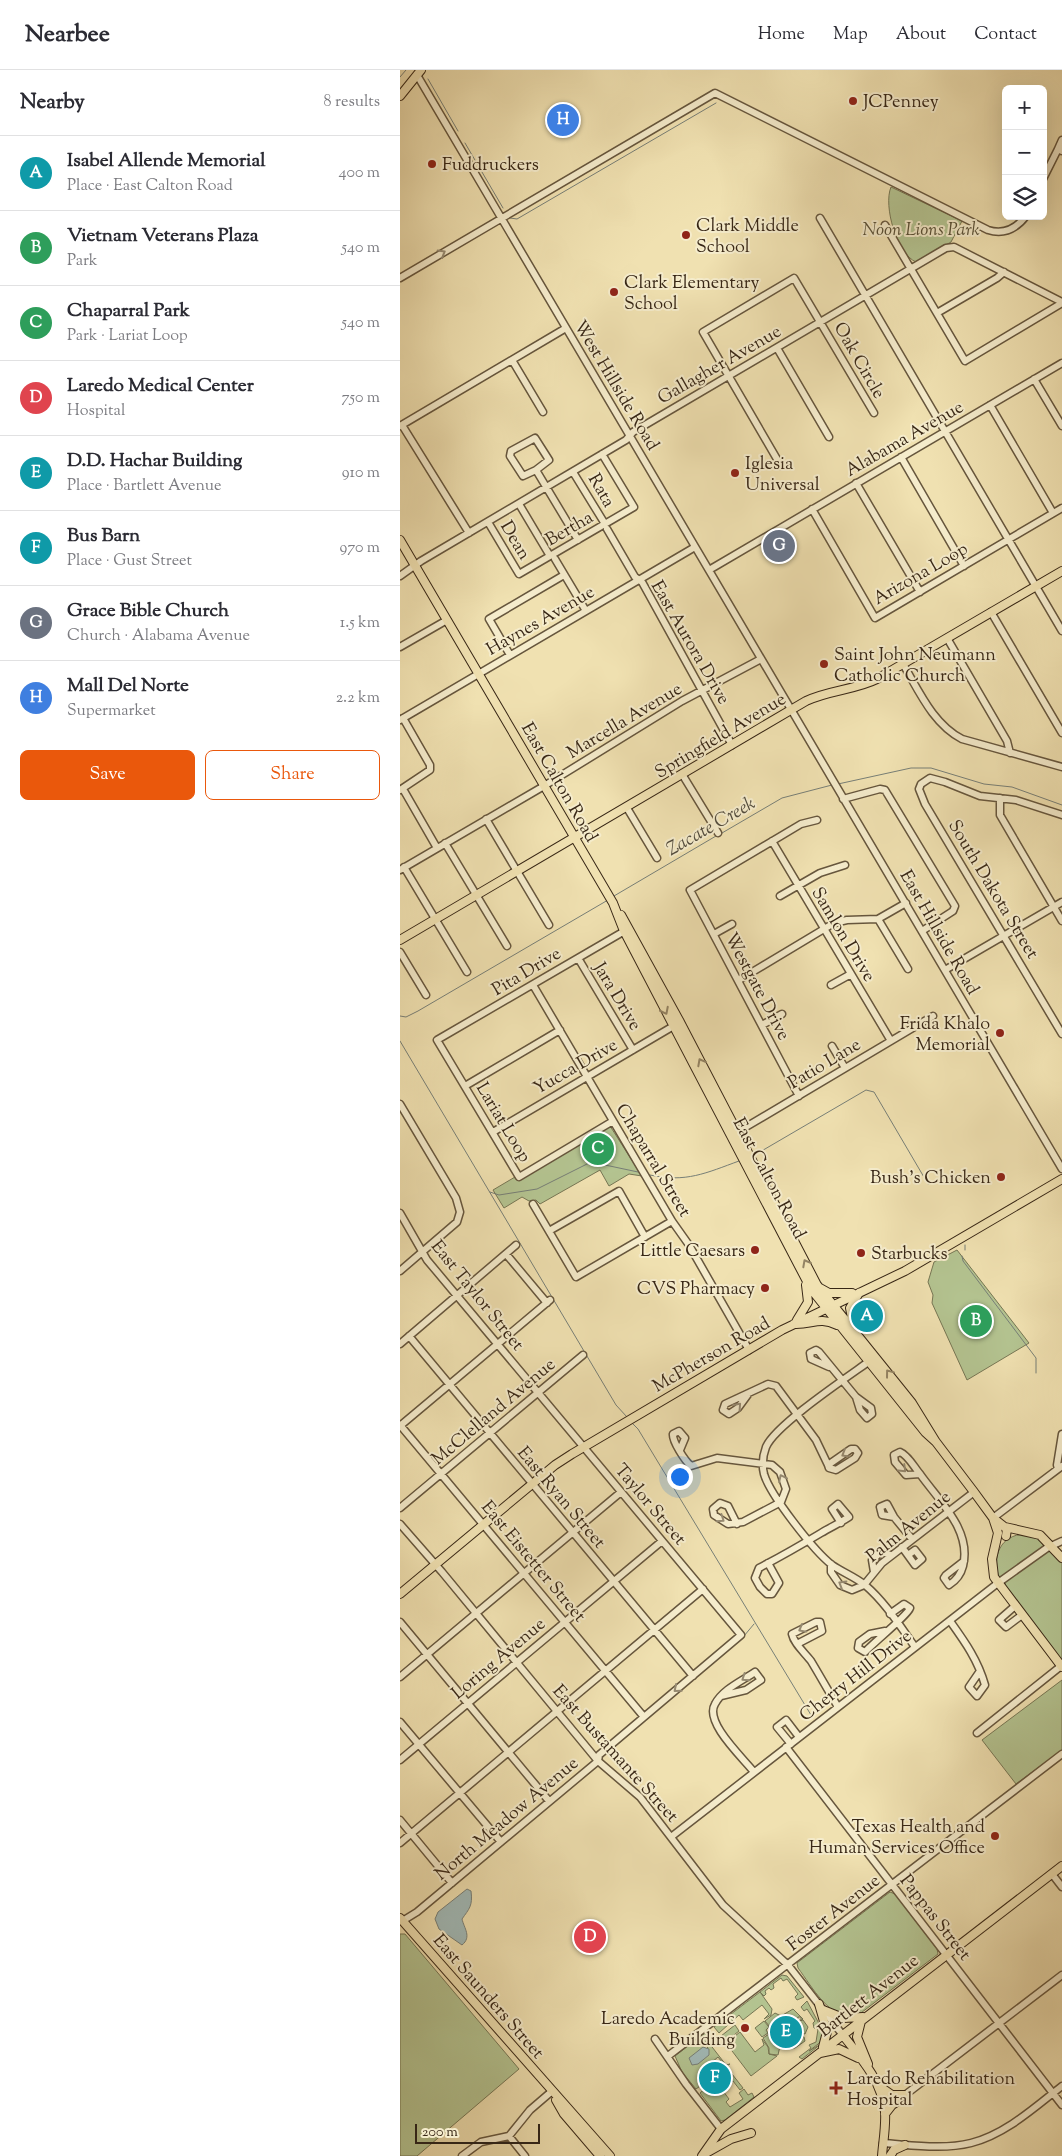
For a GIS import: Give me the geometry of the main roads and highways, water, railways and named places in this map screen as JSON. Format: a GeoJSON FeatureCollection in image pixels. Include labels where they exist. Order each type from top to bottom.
{"type":"FeatureCollection","features":[{"type":"Feature","properties":{"kind":"main road"},"geometry":{"type":"LineString","coordinates":[[400,96],[419,73]]}},
{"type":"Feature","properties":{"kind":"main road","name":"East Calton Road"},"geometry":{"type":"LineString","coordinates":[[400,540],[627,929],[782,1227],[796,1244],[828,1307],[857,1334],[873,1359],[974,1492],[994,1518],[1005,1528]]}},
{"type":"Feature","properties":{"kind":"main road","name":"Springfield Avenue"},"geometry":{"type":"LineString","coordinates":[[400,940],[628,808],[791,710],[819,696],[863,686],[1062,571]]}},
{"type":"Feature","properties":{"kind":"main road","name":"McPherson Road"},"geometry":{"type":"LineString","coordinates":[[400,1594],[555,1465],[794,1324],[904,1271],[1062,1179]]}},
{"type":"Feature","properties":{"kind":"main road","name":"East Calton Road"},"geometry":{"type":"LineString","coordinates":[[782,1227],[786,1243],[803,1276],[828,1307],[841,1327],[873,1359]]}},
{"type":"Feature","properties":{"kind":"main road"},"geometry":{"type":"LineString","coordinates":[[786,1243],[796,1244]]}},
{"type":"Feature","properties":{"kind":"main road"},"geometry":{"type":"LineString","coordinates":[[803,1276],[808,1302],[794,1324],[807,1325],[824,1320],[841,1327]]}},
{"type":"Feature","properties":{"kind":"main road"},"geometry":{"type":"LineString","coordinates":[[817,1285],[829,1292],[859,1292]]}},
{"type":"Feature","properties":{"kind":"main road"},"geometry":{"type":"LineString","coordinates":[[857,1334],[849,1313],[852,1303],[859,1292]]}},
{"type":"Feature","properties":{"kind":"main road","name":"East Calton Road"},"geometry":{"type":"LineString","coordinates":[[994,1518],[998,1533],[992,1570],[998,1583],[1062,1666]]}},
{"type":"Feature","properties":{"kind":"main road"},"geometry":{"type":"LineString","coordinates":[[1024,1531],[1002,1537],[998,1533],[1000,1528],[1005,1528],[1024,1531],[1040,1535],[1054,1547],[1062,1558]]}},
{"type":"Feature","properties":{"kind":"main road"},"geometry":{"type":"LineString","coordinates":[[994,1552],[1008,1532],[1005,1528]]}},
{"type":"Feature","properties":{"kind":"main road","name":"Bartlett Avenue"},"geometry":{"type":"LineString","coordinates":[[702,2156],[721,2129],[819,2051],[1062,1866]]}},
{"type":"Feature","properties":{"kind":"main road","name":"East Saunders Street"},"geometry":{"type":"LineString","coordinates":[[400,1910],[401,1920],[551,2092],[571,2109],[610,2156]]}},
{"type":"Feature","properties":{"kind":"main road"},"geometry":{"type":"LineString","coordinates":[[863,2061],[839,2049],[819,2051],[827,2033],[821,2007],[845,2018],[863,2018],[857,2037],[870,2070]]}},
{"type":"Feature","properties":{"kind":"main road","name":"East Bustamante Street"},"geometry":{"type":"LineString","coordinates":[[842,2034],[870,2070],[877,2084],[885,2114],[882,2156]]}},
{"type":"Feature","properties":{"kind":"main road"},"geometry":{"type":"LineString","coordinates":[[877,2084],[892,2095],[905,2096],[892,2105],[885,2114]]}},
{"type":"Feature","properties":{"kind":"main road","name":"East Saunders Street"},"geometry":{"type":"LineString","coordinates":[[551,2092],[564,2114],[600,2156]]}},
{"type":"Feature","properties":{"kind":"main road"},"geometry":{"type":"LineString","coordinates":[[702,2156],[731,2139],[751,2133]]}},
{"type":"Feature","properties":{"kind":"main road"},"geometry":{"type":"LineString","coordinates":[[890,2156],[894,2150],[905,2144]]}},
{"type":"Feature","properties":{"kind":"water"},"geometry":{"type":"Polygon","coordinates":[[[467,1889],[471,1891],[471,1900],[470,1907],[462,1919],[467,1936],[462,1945],[439,1929],[435,1919],[438,1912],[467,1889]]]}},
{"type":"Feature","properties":{"kind":"water"},"geometry":{"type":"Polygon","coordinates":[[[703,2047],[709,2049],[709,2055],[698,2064],[692,2065],[689,2058],[703,2047]]]}},
{"type":"Feature","properties":{"kind":"waterway"},"geometry":{"type":"LineString","coordinates":[[400,77],[406,70]]}},
{"type":"Feature","properties":{"kind":"waterway"},"geometry":{"type":"LineString","coordinates":[[428,79],[458,131]]}},
{"type":"Feature","properties":{"kind":"waterway"},"geometry":{"type":"LineString","coordinates":[[510,218],[517,219],[716,103]]}},
{"type":"Feature","properties":{"kind":"waterway"},"geometry":{"type":"LineString","coordinates":[[465,143],[503,208]]}},
{"type":"Feature","properties":{"kind":"waterway","name":"Zacate Creek"},"geometry":{"type":"LineString","coordinates":[[838,784],[911,768],[931,768],[984,784],[1012,787],[1062,805]]}},
{"type":"Feature","properties":{"kind":"waterway","name":"Zacate Creek"},"geometry":{"type":"LineString","coordinates":[[722,833],[782,798],[832,785]]}},
{"type":"Feature","properties":{"kind":"waterway","name":"Zacate Creek"},"geometry":{"type":"LineString","coordinates":[[614,896],[716,836]]}},
{"type":"Feature","properties":{"kind":"waterway","name":"Zacate Creek"},"geometry":{"type":"LineString","coordinates":[[400,1016],[406,1017],[418,1011],[608,900]]}},
{"type":"Feature","properties":{"kind":"waterway"},"geometry":{"type":"LineString","coordinates":[[400,1041],[616,1405],[627,1417]]}},
{"type":"Feature","properties":{"kind":"waterway"},"geometry":{"type":"LineString","coordinates":[[753,1156],[866,1090],[874,1092],[928,1184]]}},
{"type":"Feature","properties":{"kind":"waterway"},"geometry":{"type":"LineString","coordinates":[[650,1175],[674,1178],[696,1176],[739,1161]]}},
{"type":"Feature","properties":{"kind":"waterway"},"geometry":{"type":"LineString","coordinates":[[490,1192],[499,1195],[537,1189],[591,1162],[638,1172]]}},
{"type":"Feature","properties":{"kind":"waterway"},"geometry":{"type":"LineString","coordinates":[[965,1245],[965,1250]]}},
{"type":"Feature","properties":{"kind":"waterway"},"geometry":{"type":"LineString","coordinates":[[962,1256],[963,1261],[1036,1358],[1036,1373]]}},
{"type":"Feature","properties":{"kind":"waterway"},"geometry":{"type":"LineString","coordinates":[[631,1422],[638,1429],[811,1715]]}},
{"type":"Feature","properties":{"kind":"waterway"},"geometry":{"type":"LineString","coordinates":[[744,1636],[754,1624]]}},
{"type":"Feature","properties":{"kind":"waterway"},"geometry":{"type":"LineString","coordinates":[[605,1755],[724,1653]]}},
{"type":"Feature","properties":{"kind":"place","name":"JCPenney"},"geometry":{"type":"Point","coordinates":[853,101]}},
{"type":"Feature","properties":{"kind":"place","name":"Mall Del Norte"},"geometry":{"type":"Point","coordinates":[563,120]}},
{"type":"Feature","properties":{"kind":"place","name":"Fuddruckers"},"geometry":{"type":"Point","coordinates":[432,164]}},
{"type":"Feature","properties":{"kind":"place","name":"Clark Middle School"},"geometry":{"type":"Point","coordinates":[686,235]}},
{"type":"Feature","properties":{"kind":"place","name":"Clark Elementary School"},"geometry":{"type":"Point","coordinates":[614,292]}},
{"type":"Feature","properties":{"kind":"place","name":"Iglesia Universal"},"geometry":{"type":"Point","coordinates":[735,473]}},
{"type":"Feature","properties":{"kind":"place","name":"Grace Bible Church"},"geometry":{"type":"Point","coordinates":[779,546]}},
{"type":"Feature","properties":{"kind":"place","name":"Saint John Neumann Catholic Church"},"geometry":{"type":"Point","coordinates":[824,664]}},
{"type":"Feature","properties":{"kind":"place","name":"Frida Khalo Memorial"},"geometry":{"type":"Point","coordinates":[1000,1033]}},
{"type":"Feature","properties":{"kind":"place","name":"Chaparral Park"},"geometry":{"type":"Point","coordinates":[598,1149]}},
{"type":"Feature","properties":{"kind":"place","name":"Bush's Chicken"},"geometry":{"type":"Point","coordinates":[1001,1177]}},
{"type":"Feature","properties":{"kind":"place","name":"Little Caesars"},"geometry":{"type":"Point","coordinates":[755,1250]}},
{"type":"Feature","properties":{"kind":"place","name":"Starbucks"},"geometry":{"type":"Point","coordinates":[861,1253]}},
{"type":"Feature","properties":{"kind":"place","name":"CVS Pharmacy"},"geometry":{"type":"Point","coordinates":[765,1288]}},
{"type":"Feature","properties":{"kind":"place","name":"Isabel Allende Memorial"},"geometry":{"type":"Point","coordinates":[867,1316]}},
{"type":"Feature","properties":{"kind":"place","name":"Vietnam Veterans Plaza"},"geometry":{"type":"Point","coordinates":[976,1321]}},
{"type":"Feature","properties":{"kind":"place","name":"Texas Health and Human Services Office"},"geometry":{"type":"Point","coordinates":[995,1836]}},
{"type":"Feature","properties":{"kind":"place","name":"Laredo Medical Center"},"geometry":{"type":"Point","coordinates":[590,1937]}},
{"type":"Feature","properties":{"kind":"place","name":"Laredo Academic Building"},"geometry":{"type":"Point","coordinates":[745,2028]}},
{"type":"Feature","properties":{"kind":"place","name":"D.D. Hachar Building"},"geometry":{"type":"Point","coordinates":[786,2032]}},
{"type":"Feature","properties":{"kind":"place","name":"Bus Barn"},"geometry":{"type":"Point","coordinates":[715,2078]}},
{"type":"Feature","properties":{"kind":"place","name":"Laredo Rehabilitation Hospital"},"geometry":{"type":"Point","coordinates":[836,2088]}},
{"type":"Feature","properties":{"kind":"park label","name":"Noon Lions Park"},"geometry":{"type":"Point","coordinates":[921,229]}}]}
